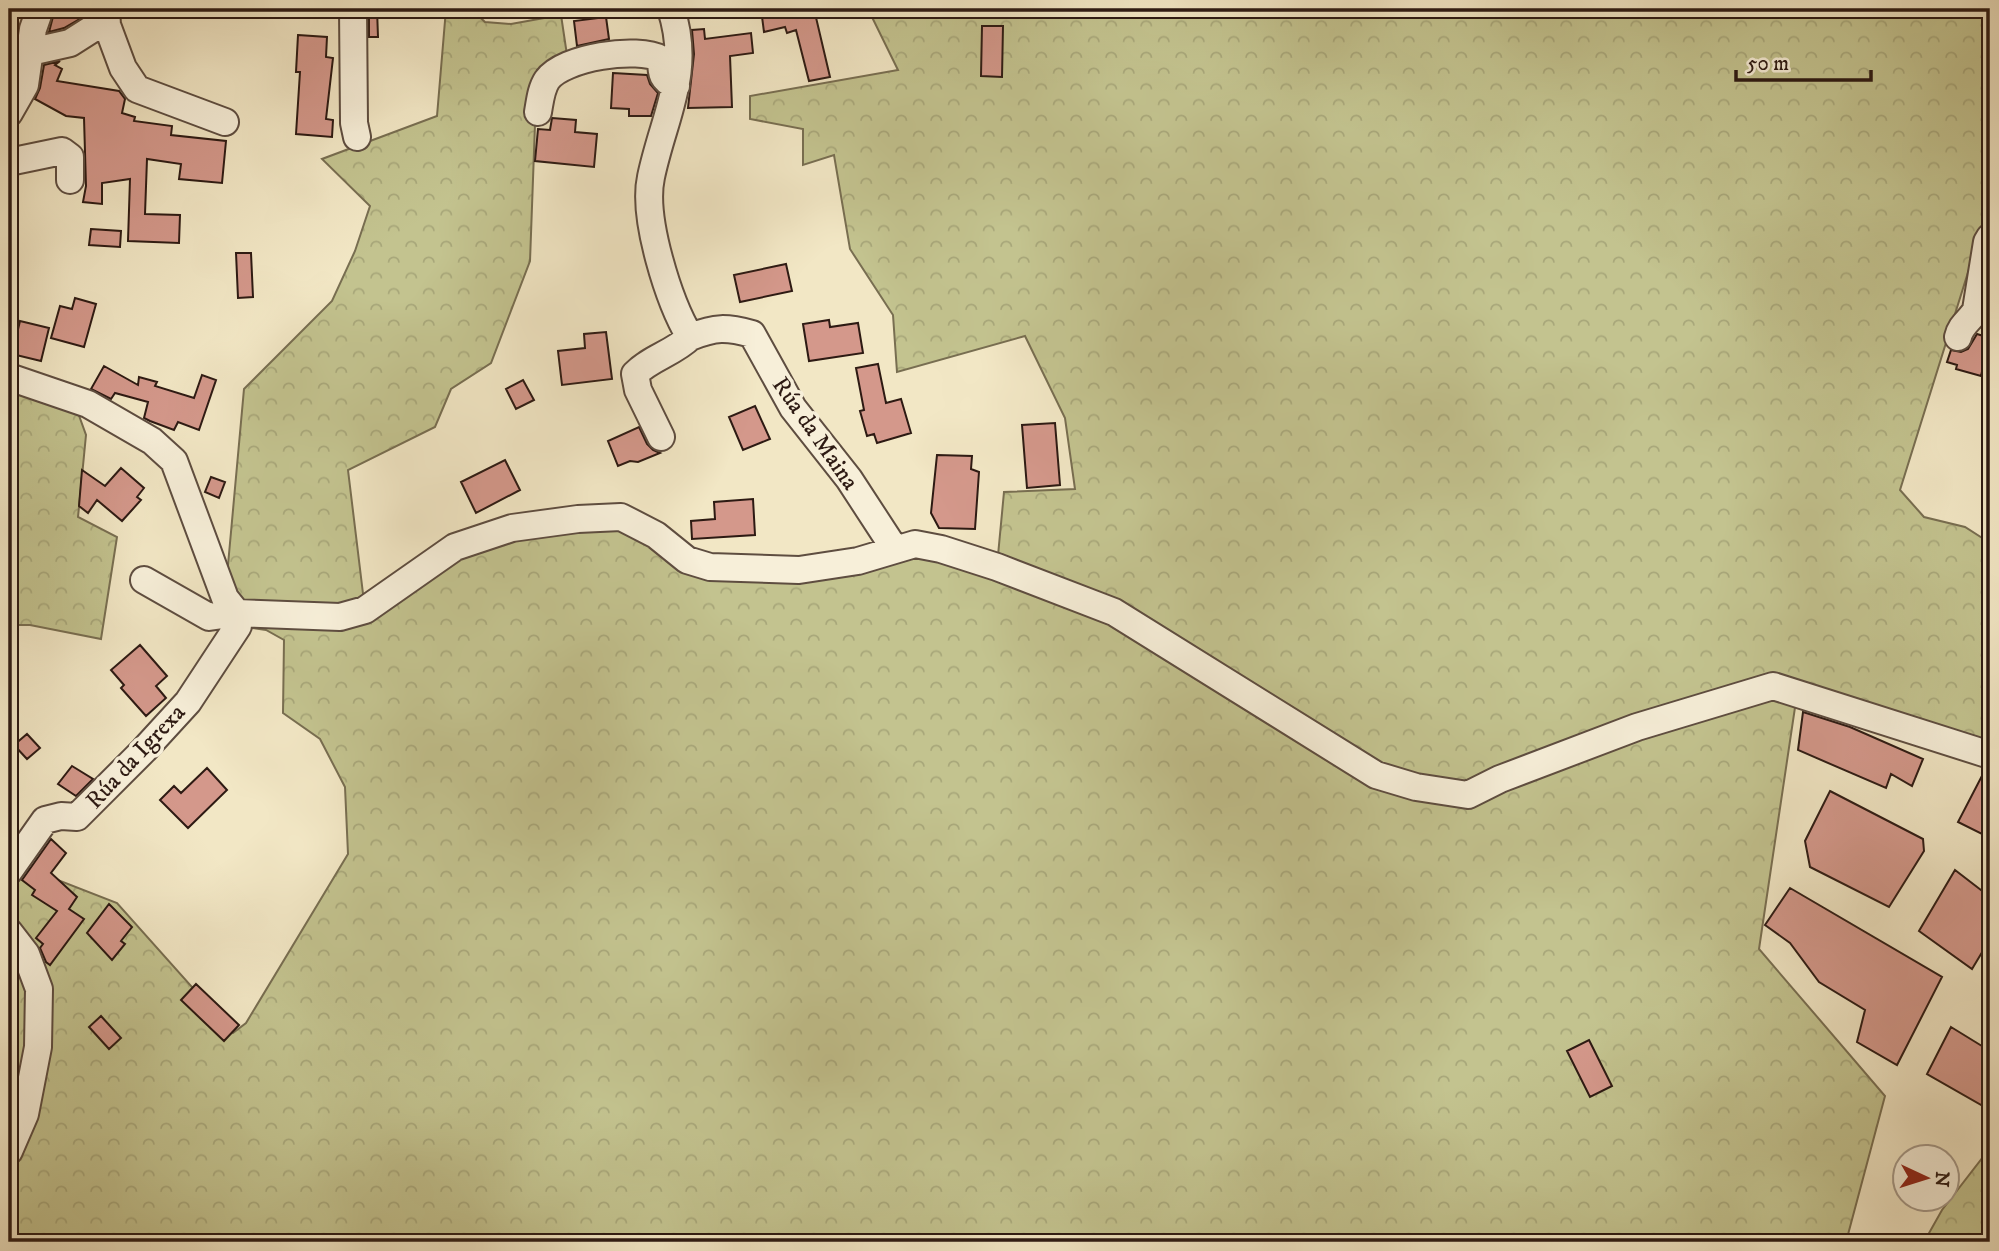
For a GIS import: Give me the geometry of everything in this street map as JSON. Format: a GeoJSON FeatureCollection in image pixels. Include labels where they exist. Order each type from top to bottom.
{"type":"FeatureCollection","features":[{"type":"Feature","properties":{"kind":"street"},"geometry":{"type":"LineString","coordinates":[[9,113],[25,85],[33,29],[40,9]]}},
{"type":"Feature","properties":{"kind":"street"},"geometry":{"type":"LineString","coordinates":[[353,9],[354,123],[357,137]]}},
{"type":"Feature","properties":{"kind":"street"},"geometry":{"type":"LineString","coordinates":[[671,9],[677,27],[680,60],[676,86],[650,179],[650,220],[678,317],[690,337]]}},
{"type":"Feature","properties":{"kind":"street"},"geometry":{"type":"LineString","coordinates":[[30,52],[70,43],[106,17],[123,68],[136,89],[225,122]]}},
{"type":"Feature","properties":{"kind":"street"},"geometry":{"type":"LineString","coordinates":[[538,111],[548,77],[576,62],[590,58],[652,54],[661,59],[661,74],[665,81],[676,86]]}},
{"type":"Feature","properties":{"kind":"street"},"geometry":{"type":"LineString","coordinates":[[9,162],[62,151],[70,157],[70,180]]}},
{"type":"Feature","properties":{"kind":"street"},"geometry":{"type":"LineString","coordinates":[[1958,337],[1963,323],[1972,318],[1976,310],[1990,237]]}},
{"type":"Feature","properties":{"kind":"street","name":"Rúa da Maina"},"geometry":{"type":"LineString","coordinates":[[661,437],[638,390],[635,374],[651,362],[679,348],[690,337],[713,328],[752,334],[793,408],[849,479],[894,548]]}},
{"type":"Feature","properties":{"kind":"street"},"geometry":{"type":"LineString","coordinates":[[9,377],[88,404],[152,441],[174,461],[225,598],[237,613]]}},
{"type":"Feature","properties":{"kind":"street"},"geometry":{"type":"LineString","coordinates":[[144,580],[209,617],[237,613],[340,617],[365,610],[455,547],[512,528],[578,519],[621,517],[656,535],[687,560],[710,567],[799,570],[858,561],[894,548],[915,544],[997,566],[1114,612],[1376,775],[1416,787],[1468,795],[1500,779],[1637,727],[1773,686],[1990,755]]}},
{"type":"Feature","properties":{"kind":"street","name":"Rúa da Igrexa"},"geometry":{"type":"LineString","coordinates":[[9,871],[45,820],[61,816],[77,817],[188,702],[238,626],[237,613]]}},
{"type":"Feature","properties":{"kind":"street"},"geometry":{"type":"LineString","coordinates":[[9,932],[26,954],[38,989],[38,1047],[25,1114],[9,1151]]}},
{"type":"Feature","properties":{"kind":"green space"},"geometry":{"type":"Polygon","coordinates":[[[446,9],[471,9],[485,22],[511,24],[561,15],[567,55],[537,70],[530,261],[491,363],[451,389],[435,427],[348,470],[365,610],[455,547],[621,517],[687,560],[799,570],[915,544],[997,566],[1004,492],[1075,489],[1065,418],[1025,336],[897,372],[893,315],[850,249],[834,155],[803,165],[803,129],[750,119],[750,96],[898,70],[868,9],[1990,9],[1990,202],[1900,490],[1924,517],[1965,527],[1990,543],[1990,755],[1797,694],[1759,949],[1885,1096],[1846,1242],[9,1242],[9,861],[117,903],[233,1033],[246,1023],[348,854],[345,787],[320,739],[283,713],[284,640],[266,630],[238,626],[225,598],[244,389],[332,301],[355,251],[370,206],[322,159],[437,116],[446,9]]]}},
{"type":"Feature","properties":{"kind":"green space"},"geometry":{"type":"Polygon","coordinates":[[[9,377],[73,399],[86,435],[78,517],[117,537],[101,639],[30,625],[9,625],[9,377]]]}},
{"type":"Feature","properties":{"kind":"green space"},"geometry":{"type":"Polygon","coordinates":[[[1990,1148],[1990,1242],[1924,1242],[1941,1212],[1960,1212],[1960,1187],[1990,1148]]]}},
{"type":"Feature","properties":{"kind":"building"},"geometry":{"type":"Polygon","coordinates":[[[55,9],[90,9],[90,13],[64,28],[49,32],[55,9]]]}},
{"type":"Feature","properties":{"kind":"building"},"geometry":{"type":"Polygon","coordinates":[[[369,9],[377,9],[378,37],[369,37],[369,9]]]}},
{"type":"Feature","properties":{"kind":"building"},"geometry":{"type":"Polygon","coordinates":[[[761,9],[814,9],[830,77],[809,81],[796,30],[787,33],[785,27],[764,32],[761,9]]]}},
{"type":"Feature","properties":{"kind":"building"},"geometry":{"type":"Polygon","coordinates":[[[606,17],[609,39],[577,46],[574,21],[606,17]]]}},
{"type":"Feature","properties":{"kind":"building"},"geometry":{"type":"Polygon","coordinates":[[[982,26],[1003,26],[1002,77],[981,76],[982,26]]]}},
{"type":"Feature","properties":{"kind":"building"},"geometry":{"type":"Polygon","coordinates":[[[704,29],[705,39],[751,33],[753,53],[730,56],[732,107],[688,108],[694,54],[692,30],[704,29]]]}},
{"type":"Feature","properties":{"kind":"building"},"geometry":{"type":"Polygon","coordinates":[[[298,35],[327,37],[326,57],[333,58],[326,119],[333,120],[332,137],[296,134],[300,72],[296,72],[298,35]]]}},
{"type":"Feature","properties":{"kind":"building"},"geometry":{"type":"Polygon","coordinates":[[[60,61],[55,65],[62,69],[57,81],[119,91],[125,99],[122,113],[135,117],[134,121],[172,126],[171,135],[226,141],[222,183],[179,179],[181,164],[147,159],[145,214],[180,215],[179,243],[128,241],[130,179],[102,183],[102,204],[83,202],[86,186],[84,118],[66,116],[35,99],[44,65],[60,61]]]}},
{"type":"Feature","properties":{"kind":"building"},"geometry":{"type":"Polygon","coordinates":[[[613,73],[647,75],[650,84],[658,93],[651,116],[629,116],[629,109],[611,108],[613,73]]]}},
{"type":"Feature","properties":{"kind":"building"},"geometry":{"type":"Polygon","coordinates":[[[552,118],[576,120],[575,132],[597,134],[594,167],[535,161],[538,129],[550,130],[552,118]]]}},
{"type":"Feature","properties":{"kind":"building"},"geometry":{"type":"Polygon","coordinates":[[[91,229],[121,231],[120,247],[89,245],[91,229]]]}},
{"type":"Feature","properties":{"kind":"building"},"geometry":{"type":"Polygon","coordinates":[[[236,253],[251,253],[253,297],[238,298],[236,253]]]}},
{"type":"Feature","properties":{"kind":"building"},"geometry":{"type":"Polygon","coordinates":[[[786,264],[792,291],[740,302],[734,275],[786,264]]]}},
{"type":"Feature","properties":{"kind":"building"},"geometry":{"type":"Polygon","coordinates":[[[75,298],[96,304],[84,347],[51,338],[60,306],[72,309],[75,298]]]}},
{"type":"Feature","properties":{"kind":"building"},"geometry":{"type":"Polygon","coordinates":[[[829,320],[830,327],[858,323],[863,353],[809,361],[803,324],[829,320]]]}},
{"type":"Feature","properties":{"kind":"building"},"geometry":{"type":"Polygon","coordinates":[[[20,321],[49,328],[41,361],[12,354],[20,321]]]}},
{"type":"Feature","properties":{"kind":"building"},"geometry":{"type":"Polygon","coordinates":[[[606,332],[612,379],[562,385],[558,351],[585,348],[584,334],[606,332]]]}},
{"type":"Feature","properties":{"kind":"building"},"geometry":{"type":"Polygon","coordinates":[[[1977,334],[1990,338],[1981,376],[1956,369],[1957,365],[1947,362],[1951,350],[1961,352],[1968,349],[1977,334]]]}},
{"type":"Feature","properties":{"kind":"building"},"geometry":{"type":"Polygon","coordinates":[[[878,364],[886,403],[901,399],[911,433],[877,443],[874,434],[867,436],[860,411],[864,410],[856,368],[878,364]]]}},
{"type":"Feature","properties":{"kind":"building"},"geometry":{"type":"Polygon","coordinates":[[[104,366],[138,385],[139,377],[157,382],[155,386],[194,398],[202,375],[216,380],[199,430],[178,422],[174,430],[150,421],[144,418],[148,402],[115,393],[111,399],[91,389],[104,366]]]}},
{"type":"Feature","properties":{"kind":"building"},"geometry":{"type":"Polygon","coordinates":[[[523,380],[534,400],[516,409],[506,389],[523,380]]]}},
{"type":"Feature","properties":{"kind":"building"},"geometry":{"type":"Polygon","coordinates":[[[755,406],[770,439],[743,450],[729,417],[755,406]]]}},
{"type":"Feature","properties":{"kind":"building"},"geometry":{"type":"Polygon","coordinates":[[[1055,423],[1060,485],[1027,488],[1022,425],[1055,423]]]}},
{"type":"Feature","properties":{"kind":"building"},"geometry":{"type":"Polygon","coordinates":[[[639,427],[647,444],[660,453],[618,466],[608,441],[639,427]]]}},
{"type":"Feature","properties":{"kind":"building"},"geometry":{"type":"Polygon","coordinates":[[[937,455],[972,456],[971,469],[979,472],[975,529],[939,528],[931,513],[937,455]]]}},
{"type":"Feature","properties":{"kind":"building"},"geometry":{"type":"Polygon","coordinates":[[[505,460],[520,490],[476,513],[461,482],[505,460]]]}},
{"type":"Feature","properties":{"kind":"building"},"geometry":{"type":"Polygon","coordinates":[[[121,468],[144,488],[137,497],[141,500],[122,521],[97,500],[88,513],[79,506],[82,470],[105,486],[121,468]]]}},
{"type":"Feature","properties":{"kind":"building"},"geometry":{"type":"Polygon","coordinates":[[[211,477],[225,482],[219,498],[205,492],[211,477]]]}},
{"type":"Feature","properties":{"kind":"building"},"geometry":{"type":"Polygon","coordinates":[[[753,499],[755,535],[692,539],[691,521],[715,519],[714,502],[753,499]]]}},
{"type":"Feature","properties":{"kind":"building"},"geometry":{"type":"Polygon","coordinates":[[[140,645],[167,676],[156,686],[166,698],[146,716],[121,688],[124,685],[111,670],[140,645]]]}},
{"type":"Feature","properties":{"kind":"building"},"geometry":{"type":"Polygon","coordinates":[[[1803,712],[1850,727],[1923,759],[1912,786],[1891,774],[1886,788],[1798,750],[1803,712]]]}},
{"type":"Feature","properties":{"kind":"building"},"geometry":{"type":"Polygon","coordinates":[[[27,734],[40,748],[27,759],[14,745],[27,734]]]}},
{"type":"Feature","properties":{"kind":"building"},"geometry":{"type":"Polygon","coordinates":[[[72,766],[93,779],[76,796],[58,784],[72,766]]]}},
{"type":"Feature","properties":{"kind":"building"},"geometry":{"type":"Polygon","coordinates":[[[207,768],[227,790],[188,828],[160,800],[174,786],[181,793],[207,768]]]}},
{"type":"Feature","properties":{"kind":"building"},"geometry":{"type":"Polygon","coordinates":[[[1985,770],[1990,770],[1990,838],[1958,822],[1985,770]]]}},
{"type":"Feature","properties":{"kind":"building"},"geometry":{"type":"Polygon","coordinates":[[[1830,791],[1923,839],[1924,851],[1889,907],[1810,867],[1805,841],[1830,791]]]}},
{"type":"Feature","properties":{"kind":"building"},"geometry":{"type":"Polygon","coordinates":[[[51,839],[66,853],[51,873],[77,897],[69,909],[84,919],[50,965],[40,948],[43,944],[36,938],[57,911],[32,895],[35,890],[22,880],[51,839]]]}},
{"type":"Feature","properties":{"kind":"building"},"geometry":{"type":"Polygon","coordinates":[[[1955,870],[1990,897],[1990,939],[1972,969],[1919,931],[1955,870]]]}},
{"type":"Feature","properties":{"kind":"building"},"geometry":{"type":"Polygon","coordinates":[[[1790,888],[1942,977],[1897,1065],[1857,1042],[1865,1010],[1819,982],[1790,943],[1765,925],[1790,888]]]}},
{"type":"Feature","properties":{"kind":"building"},"geometry":{"type":"Polygon","coordinates":[[[109,904],[132,927],[121,941],[125,944],[112,960],[87,933],[109,904]]]}},
{"type":"Feature","properties":{"kind":"building"},"geometry":{"type":"Polygon","coordinates":[[[196,984],[239,1025],[224,1041],[181,1000],[196,984]]]}},
{"type":"Feature","properties":{"kind":"building"},"geometry":{"type":"Polygon","coordinates":[[[101,1016],[121,1038],[109,1049],[89,1027],[101,1016]]]}},
{"type":"Feature","properties":{"kind":"building"},"geometry":{"type":"Polygon","coordinates":[[[1951,1027],[1990,1051],[1990,1110],[1927,1074],[1951,1027]]]}},
{"type":"Feature","properties":{"kind":"building"},"geometry":{"type":"Polygon","coordinates":[[[1589,1040],[1612,1086],[1590,1097],[1567,1051],[1589,1040]]]}}]}
